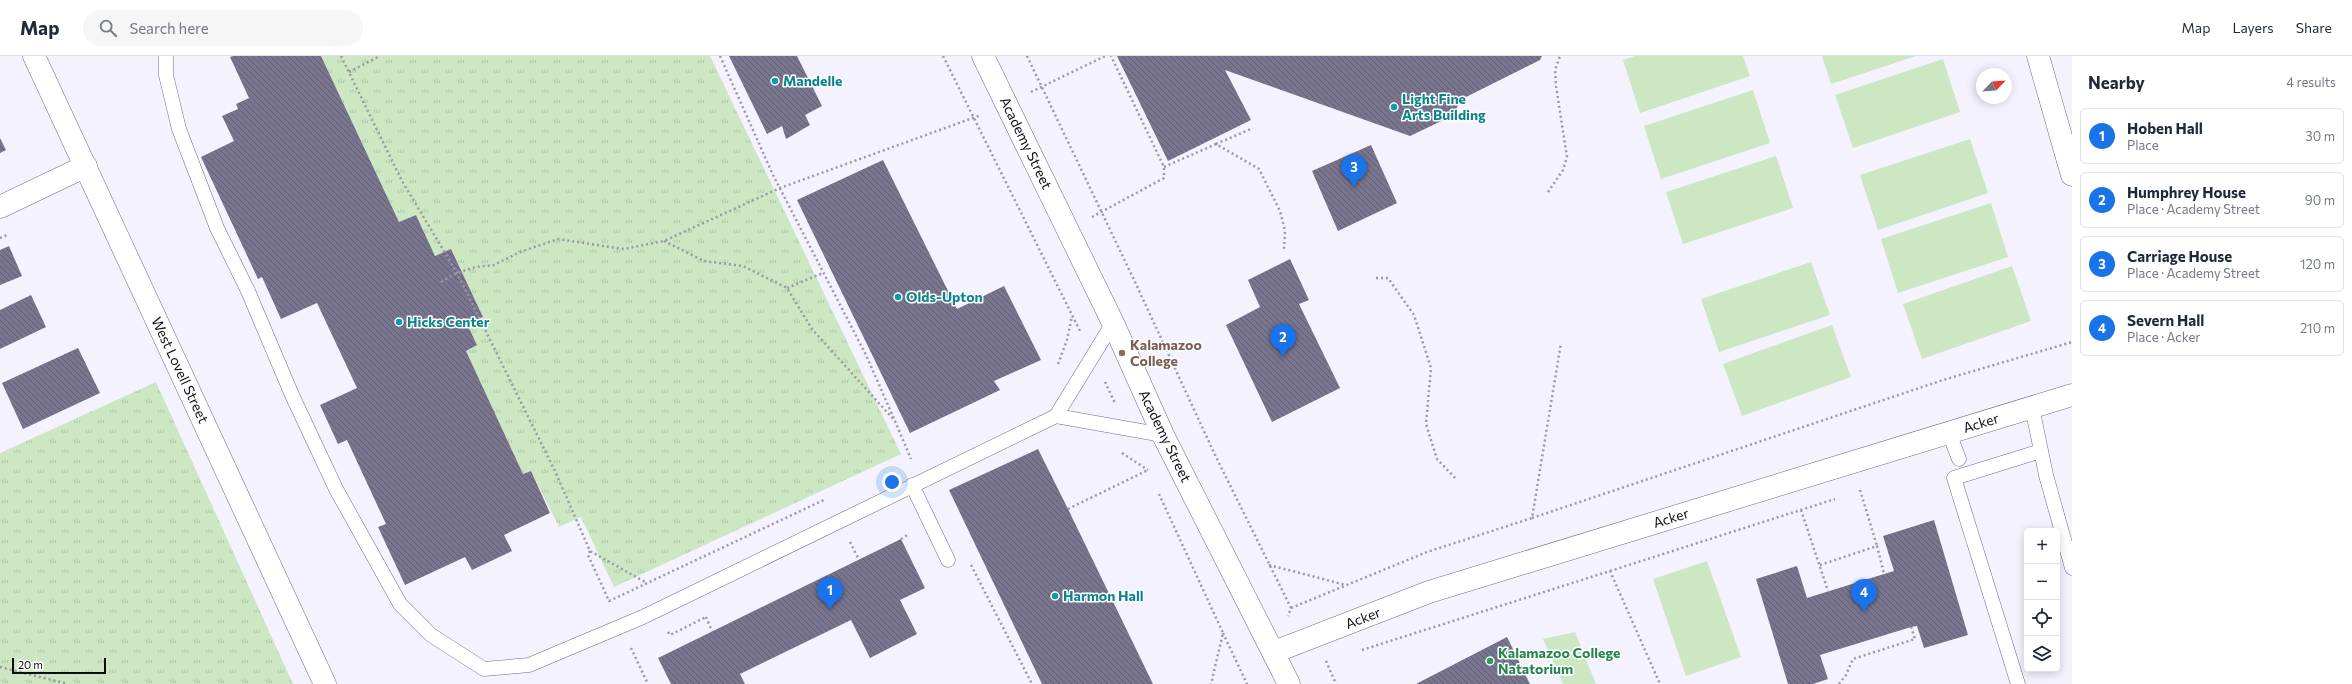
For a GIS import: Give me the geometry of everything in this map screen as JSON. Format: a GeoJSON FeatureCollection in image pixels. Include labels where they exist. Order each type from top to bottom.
{"type":"FeatureCollection","features":[{"type":"Feature","properties":{"kind":"street","name":"West Lovell Street"},"geometry":{"type":"LineString","coordinates":[[34,56],[325,684]]}},
{"type":"Feature","properties":{"kind":"street","name":"Academy Street"},"geometry":{"type":"LineString","coordinates":[[983,56],[1113,323],[1163,435],[1289,684]]}},
{"type":"Feature","properties":{"kind":"street"},"geometry":{"type":"LineString","coordinates":[[2038,56],[2072,175]]}},
{"type":"Feature","properties":{"kind":"street"},"geometry":{"type":"LineString","coordinates":[[0,207],[86,166]]}},
{"type":"Feature","properties":{"kind":"street","name":"Acker"},"geometry":{"type":"LineString","coordinates":[[1274,652],[1430,592],[2072,395]]}},
{"type":"Feature","properties":{"kind":"lane"},"geometry":{"type":"LineString","coordinates":[[166,56],[166,75],[179,129],[217,228],[248,291],[292,395],[336,489],[400,604],[431,635],[484,670],[530,664],[642,617],[1056,416],[1113,323]]}},
{"type":"Feature","properties":{"kind":"lane"},"geometry":{"type":"LineString","coordinates":[[2032,407],[2041,451],[2072,568]]}},
{"type":"Feature","properties":{"kind":"lane"},"geometry":{"type":"LineString","coordinates":[[1056,416],[1163,435]]}},
{"type":"Feature","properties":{"kind":"lane"},"geometry":{"type":"LineString","coordinates":[[1949,433],[1959,459]]}},
{"type":"Feature","properties":{"kind":"lane"},"geometry":{"type":"LineString","coordinates":[[2018,684],[1954,478],[2041,451]]}},
{"type":"Feature","properties":{"kind":"lane"},"geometry":{"type":"LineString","coordinates":[[912,485],[948,560]]}},
{"type":"Feature","properties":{"kind":"path"},"geometry":{"type":"LineString","coordinates":[[341,56],[402,181],[457,273],[555,471],[590,551],[647,583]]}},
{"type":"Feature","properties":{"kind":"path"},"geometry":{"type":"LineString","coordinates":[[349,72],[380,56]]}},
{"type":"Feature","properties":{"kind":"path"},"geometry":{"type":"LineString","coordinates":[[720,56],[780,188],[866,355],[912,461]]}},
{"type":"Feature","properties":{"kind":"path"},"geometry":{"type":"LineString","coordinates":[[1027,56],[1269,565],[1291,608]]}},
{"type":"Feature","properties":{"kind":"path"},"geometry":{"type":"LineString","coordinates":[[440,282],[457,273],[476,267],[494,265],[520,252],[558,239],[624,249],[664,241],[780,188],[974,118],[1041,88],[1104,56]]}},
{"type":"Feature","properties":{"kind":"path"},"geometry":{"type":"LineString","coordinates":[[1100,211],[1164,178],[1164,167],[1111,56]]}},
{"type":"Feature","properties":{"kind":"path"},"geometry":{"type":"LineString","coordinates":[[1548,192],[1563,170],[1567,157],[1556,86],[1555,70],[1560,56]]}},
{"type":"Feature","properties":{"kind":"path"},"geometry":{"type":"LineString","coordinates":[[1164,167],[1254,128]]}},
{"type":"Feature","properties":{"kind":"path"},"geometry":{"type":"LineString","coordinates":[[1216,144],[1259,168],[1280,211],[1285,231],[1284,249]]}},
{"type":"Feature","properties":{"kind":"path"},"geometry":{"type":"LineString","coordinates":[[664,241],[704,261],[743,266],[787,288],[812,329],[895,422]]}},
{"type":"Feature","properties":{"kind":"path"},"geometry":{"type":"LineString","coordinates":[[787,288],[823,273]]}},
{"type":"Feature","properties":{"kind":"path"},"geometry":{"type":"LineString","coordinates":[[1376,278],[1388,278],[1414,315],[1431,368],[1426,424],[1437,459],[1456,479]]}},
{"type":"Feature","properties":{"kind":"path"},"geometry":{"type":"LineString","coordinates":[[1055,370],[1067,340],[1072,316]]}},
{"type":"Feature","properties":{"kind":"path"},"geometry":{"type":"LineString","coordinates":[[1274,652],[1291,608],[1428,552],[1943,380],[2072,342]]}},
{"type":"Feature","properties":{"kind":"path"},"geometry":{"type":"LineString","coordinates":[[1532,518],[1561,343]]}},
{"type":"Feature","properties":{"kind":"path"},"geometry":{"type":"LineString","coordinates":[[1068,509],[1148,470],[1115,450]]}},
{"type":"Feature","properties":{"kind":"path"},"geometry":{"type":"LineString","coordinates":[[905,464],[919,458]]}},
{"type":"Feature","properties":{"kind":"path"},"geometry":{"type":"LineString","coordinates":[[1853,492],[1861,490],[1884,574]]}},
{"type":"Feature","properties":{"kind":"path"},"geometry":{"type":"LineString","coordinates":[[590,551],[588,555],[609,601],[834,496]]}},
{"type":"Feature","properties":{"kind":"path"},"geometry":{"type":"LineString","coordinates":[[1356,652],[1838,498]]}},
{"type":"Feature","properties":{"kind":"path"},"geometry":{"type":"LineString","coordinates":[[1801,511],[1828,591]]}},
{"type":"Feature","properties":{"kind":"path"},"geometry":{"type":"LineString","coordinates":[[848,539],[859,560]]}},
{"type":"Feature","properties":{"kind":"path"},"geometry":{"type":"LineString","coordinates":[[1820,565],[1877,546]]}},
{"type":"Feature","properties":{"kind":"path"},"geometry":{"type":"LineString","coordinates":[[948,560],[965,554],[1032,684]]}},
{"type":"Feature","properties":{"kind":"path"},"geometry":{"type":"LineString","coordinates":[[1269,565],[1346,585]]}},
{"type":"Feature","properties":{"kind":"path"},"geometry":{"type":"LineString","coordinates":[[1610,571],[1660,684]]}},
{"type":"Feature","properties":{"kind":"path"},"geometry":{"type":"LineString","coordinates":[[667,629],[670,635],[706,617],[712,632]]}},
{"type":"Feature","properties":{"kind":"path"},"geometry":{"type":"LineString","coordinates":[[1839,684],[1846,675],[1852,659],[1915,639],[1911,627]]}},
{"type":"Feature","properties":{"kind":"path"},"geometry":{"type":"LineString","coordinates":[[1223,633],[1247,684]]}},
{"type":"Feature","properties":{"kind":"path"},"geometry":{"type":"LineString","coordinates":[[627,641],[648,684]]}},
{"type":"Feature","properties":{"kind":"path"},"geometry":{"type":"LineString","coordinates":[[1319,660],[1326,661],[1333,659]]}},
{"type":"Feature","properties":{"kind":"path"},"geometry":{"type":"LineString","coordinates":[[1326,661],[1336,684]]}},
{"type":"Feature","properties":{"kind":"path"},"geometry":{"type":"LineString","coordinates":[[0,668],[68,684]]}},
{"type":"Feature","properties":{"kind":"green space"},"geometry":{"type":"Polygon","coordinates":[[[321,56],[710,56],[901,454],[614,587],[581,517],[559,527],[531,471],[523,474],[466,351],[477,345],[467,324],[483,317],[451,249],[435,256],[416,215],[399,222],[321,56]]]}},
{"type":"Feature","properties":{"kind":"green space"},"geometry":{"type":"Polygon","coordinates":[[[1635,56],[1743,56],[1750,76],[1640,113],[1623,60],[1635,56]]]}},
{"type":"Feature","properties":{"kind":"green space"},"geometry":{"type":"Polygon","coordinates":[[[1822,56],[1916,56],[1831,84],[1822,56]]]}},
{"type":"Feature","properties":{"kind":"green space"},"geometry":{"type":"Polygon","coordinates":[[[1943,59],[1960,112],[1853,148],[1835,95],[1943,59]]]}},
{"type":"Feature","properties":{"kind":"green space"},"geometry":{"type":"Polygon","coordinates":[[[1753,90],[1770,143],[1661,179],[1644,126],[1753,90]]]}},
{"type":"Feature","properties":{"kind":"green space"},"geometry":{"type":"Polygon","coordinates":[[[1970,139],[1988,193],[1878,230],[1860,175],[1970,139]]]}},
{"type":"Feature","properties":{"kind":"green space"},"geometry":{"type":"Polygon","coordinates":[[[1776,156],[1793,208],[1683,244],[1666,192],[1776,156]]]}},
{"type":"Feature","properties":{"kind":"green space"},"geometry":{"type":"Polygon","coordinates":[[[1991,203],[2008,257],[1898,293],[1881,239],[1991,203]]]}},
{"type":"Feature","properties":{"kind":"green space"},"geometry":{"type":"Polygon","coordinates":[[[1811,262],[1830,315],[1719,352],[1701,299],[1811,262]]]}},
{"type":"Feature","properties":{"kind":"green space"},"geometry":{"type":"Polygon","coordinates":[[[2012,266],[2031,321],[1922,359],[1903,304],[2012,266]]]}},
{"type":"Feature","properties":{"kind":"green space"},"geometry":{"type":"Polygon","coordinates":[[[1832,325],[1851,377],[1742,416],[1723,364],[1832,325]]]}},
{"type":"Feature","properties":{"kind":"green space"},"geometry":{"type":"Polygon","coordinates":[[[156,382],[293,684],[0,684],[0,453],[156,382]]]}},
{"type":"Feature","properties":{"kind":"green space"},"geometry":{"type":"Polygon","coordinates":[[[1707,561],[1741,657],[1686,676],[1653,579],[1707,561]]]}},
{"type":"Feature","properties":{"kind":"green space"},"geometry":{"type":"Polygon","coordinates":[[[1575,632],[1596,684],[1563,684],[1543,639],[1575,632]]]}},
{"type":"Feature","properties":{"kind":"building","name":"Hicks Center"},"geometry":{"type":"Polygon","coordinates":[[[321,56],[399,222],[416,215],[435,256],[451,249],[483,317],[467,324],[477,345],[466,351],[523,474],[531,471],[550,513],[504,535],[512,551],[472,570],[465,557],[405,585],[378,527],[386,524],[347,440],[338,444],[320,405],[357,388],[317,303],[281,319],[262,277],[258,279],[201,157],[234,141],[222,116],[238,109],[236,104],[249,98],[230,57],[321,56]]]}},
{"type":"Feature","properties":{"kind":"building","name":"Mandelle"},"geometry":{"type":"Polygon","coordinates":[[[729,56],[797,56],[822,106],[805,115],[810,125],[786,139],[782,126],[767,134],[729,56]]]}},
{"type":"Feature","properties":{"kind":"building","name":"Light Fine Arts Building"},"geometry":{"type":"Polygon","coordinates":[[[1117,56],[1542,56],[1540,60],[1460,100],[1454,115],[1410,136],[1225,70],[1251,120],[1168,161],[1117,56]]]}},
{"type":"Feature","properties":{"kind":"building"},"geometry":{"type":"Polygon","coordinates":[[[0,138],[6,150],[0,153],[0,138]]]}},
{"type":"Feature","properties":{"kind":"building"},"geometry":{"type":"Polygon","coordinates":[[[1371,145],[1397,203],[1338,231],[1312,171],[1371,145]]]}},
{"type":"Feature","properties":{"kind":"building","name":"Olds-Upton"},"geometry":{"type":"Polygon","coordinates":[[[883,160],[957,309],[1004,286],[1041,360],[994,381],[1000,390],[910,433],[797,200],[883,160]]]}},
{"type":"Feature","properties":{"kind":"building"},"geometry":{"type":"Polygon","coordinates":[[[9,246],[22,276],[0,285],[0,250],[9,246]]]}},
{"type":"Feature","properties":{"kind":"building"},"geometry":{"type":"Polygon","coordinates":[[[1290,259],[1309,300],[1299,304],[1340,388],[1272,422],[1226,325],[1260,307],[1248,280],[1290,259]]]}},
{"type":"Feature","properties":{"kind":"building"},"geometry":{"type":"Polygon","coordinates":[[[31,295],[46,327],[0,349],[0,310],[31,295]]]}},
{"type":"Feature","properties":{"kind":"building"},"geometry":{"type":"Polygon","coordinates":[[[78,348],[100,393],[23,429],[2,383],[78,348]]]}},
{"type":"Feature","properties":{"kind":"building","name":"Harmon Hall"},"geometry":{"type":"Polygon","coordinates":[[[1038,449],[1153,684],[1042,684],[949,490],[1038,449]]]}},
{"type":"Feature","properties":{"kind":"building"},"geometry":{"type":"Polygon","coordinates":[[[1934,520],[1968,635],[1924,648],[1917,626],[1911,627],[1820,655],[1828,679],[1813,684],[1788,684],[1756,579],[1797,566],[1807,598],[1894,571],[1883,536],[1934,520]]]}},
{"type":"Feature","properties":{"kind":"building"},"geometry":{"type":"Polygon","coordinates":[[[901,539],[925,588],[900,600],[917,634],[870,658],[851,620],[740,674],[745,684],[671,684],[658,658],[901,539]]]}},
{"type":"Feature","properties":{"kind":"building","name":"Kalamazoo College Natatorium"},"geometry":{"type":"Polygon","coordinates":[[[1507,637],[1530,684],[1416,684],[1507,637]]]}},
{"type":"Feature","properties":{"kind":"place","name":"Mandelle"},"geometry":{"type":"Point","coordinates":[775,81]}},
{"type":"Feature","properties":{"kind":"place","name":"Light Fine Arts Building"},"geometry":{"type":"Point","coordinates":[1394,107]}},
{"type":"Feature","properties":{"kind":"place","name":"Carriage House"},"geometry":{"type":"Point","coordinates":[1354,187]}},
{"type":"Feature","properties":{"kind":"place","name":"Olds-Upton"},"geometry":{"type":"Point","coordinates":[898,297]}},
{"type":"Feature","properties":{"kind":"place","name":"Hicks Center"},"geometry":{"type":"Point","coordinates":[399,322]}},
{"type":"Feature","properties":{"kind":"place","name":"Kalamazoo College"},"geometry":{"type":"Point","coordinates":[1122,353]}},
{"type":"Feature","properties":{"kind":"place","name":"Humphrey House"},"geometry":{"type":"Point","coordinates":[1283,357]}},
{"type":"Feature","properties":{"kind":"place","name":"Harmon Hall"},"geometry":{"type":"Point","coordinates":[1055,596]}},
{"type":"Feature","properties":{"kind":"place","name":"Hoben Hall"},"geometry":{"type":"Point","coordinates":[830,610]}},
{"type":"Feature","properties":{"kind":"place","name":"Severn Hall"},"geometry":{"type":"Point","coordinates":[1864,612]}},
{"type":"Feature","properties":{"kind":"place","name":"Kalamazoo College Natatorium"},"geometry":{"type":"Point","coordinates":[1490,661]}}]}
